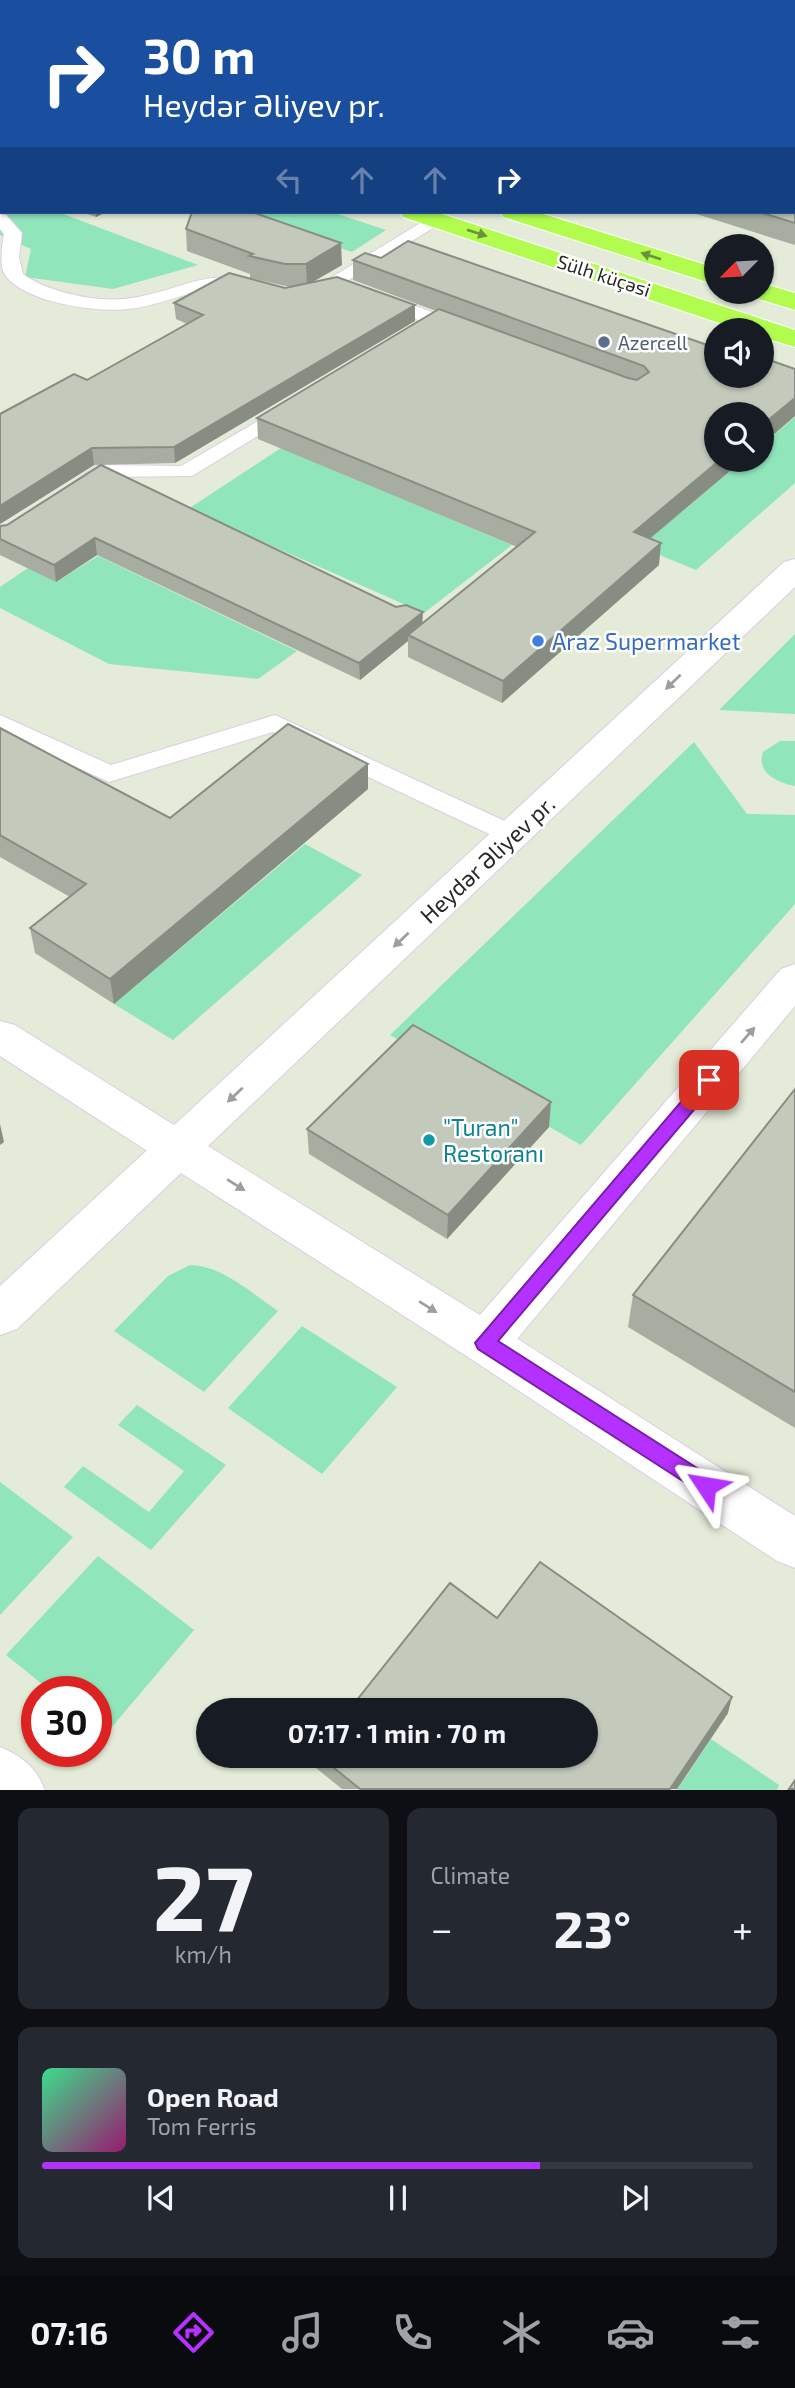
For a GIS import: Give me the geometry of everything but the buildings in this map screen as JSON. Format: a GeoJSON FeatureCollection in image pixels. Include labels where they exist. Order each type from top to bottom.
{"type":"FeatureCollection","features":[{"type":"Feature","properties":{"kind":"highway","name":"Sülh küçəsi"},"geometry":{"type":"LineString","coordinates":[[518,214],[704,273]]}},
{"type":"Feature","properties":{"kind":"highway","name":"Sülh küçəsi"},"geometry":{"type":"LineString","coordinates":[[424,216],[795,339]]}},
{"type":"Feature","properties":{"kind":"highway"},"geometry":{"type":"LineString","coordinates":[[774,295],[795,302]]}},
{"type":"Feature","properties":{"kind":"main road","name":"Heydər Əliyev pr."},"geometry":{"type":"LineString","coordinates":[[0,1315],[795,569]]}},
{"type":"Feature","properties":{"kind":"main road"},"geometry":{"type":"LineString","coordinates":[[485,1343],[795,979]]}},
{"type":"Feature","properties":{"kind":"main road"},"geometry":{"type":"LineString","coordinates":[[0,1036],[485,1343],[795,1544]]}},
{"type":"Feature","properties":{"kind":"main road"},"geometry":{"type":"LineString","coordinates":[[0,1775],[17,1790]]}},
{"type":"Feature","properties":{"kind":"lane"},"geometry":{"type":"LineString","coordinates":[[313,293],[333,282],[424,216]]}},
{"type":"Feature","properties":{"kind":"lane"},"geometry":{"type":"LineString","coordinates":[[0,219],[13,233],[9,256],[11,272],[15,279],[24,286],[63,298],[108,306],[126,305],[201,282],[220,280],[261,290]]}},
{"type":"Feature","properties":{"kind":"lane"},"geometry":{"type":"LineString","coordinates":[[333,282],[442,322],[400,342]]}},
{"type":"Feature","properties":{"kind":"lane"},"geometry":{"type":"LineString","coordinates":[[68,492],[102,471],[185,472],[304,400]]}},
{"type":"Feature","properties":{"kind":"lane"},"geometry":{"type":"LineString","coordinates":[[102,471],[151,495]]}},
{"type":"Feature","properties":{"kind":"lane"},"geometry":{"type":"LineString","coordinates":[[0,723],[109,774],[275,723],[513,835]]}},
{"type":"Feature","properties":{"kind":"green space"},"geometry":{"type":"Polygon","coordinates":[[[0,214],[63,214],[198,265],[113,289],[25,277],[31,249],[0,235],[0,214]]]}},
{"type":"Feature","properties":{"kind":"green space"},"geometry":{"type":"Polygon","coordinates":[[[245,214],[338,214],[386,230],[352,252],[245,214]]]}},
{"type":"Feature","properties":{"kind":"green space"},"geometry":{"type":"Polygon","coordinates":[[[795,417],[795,483],[696,570],[567,517],[682,512],[729,472],[774,472],[774,434],[795,417]]]}},
{"type":"Feature","properties":{"kind":"green space"},"geometry":{"type":"Polygon","coordinates":[[[281,448],[512,545],[424,613],[188,509],[281,448]]]}},
{"type":"Feature","properties":{"kind":"green space"},"geometry":{"type":"Polygon","coordinates":[[[98,556],[297,651],[258,679],[109,664],[0,608],[0,587],[28,568],[56,582],[98,556]]]}},
{"type":"Feature","properties":{"kind":"green space"},"geometry":{"type":"Polygon","coordinates":[[[795,634],[795,714],[719,710],[795,634]]]}},
{"type":"Feature","properties":{"kind":"green space"},"geometry":{"type":"Polygon","coordinates":[[[780,741],[795,741],[795,786],[770,776],[763,766],[763,752],[780,741]]]}},
{"type":"Feature","properties":{"kind":"green space"},"geometry":{"type":"Polygon","coordinates":[[[694,742],[747,814],[795,815],[795,904],[581,1145],[390,1035],[694,742]]]}},
{"type":"Feature","properties":{"kind":"green space"},"geometry":{"type":"Polygon","coordinates":[[[305,844],[362,875],[173,1040],[114,1004],[305,844]]]}},
{"type":"Feature","properties":{"kind":"green space"},"geometry":{"type":"Polygon","coordinates":[[[190,1265],[202,1266],[225,1275],[278,1311],[204,1392],[114,1331],[168,1276],[190,1265]]]}},
{"type":"Feature","properties":{"kind":"green space"},"geometry":{"type":"Polygon","coordinates":[[[302,1326],[397,1387],[322,1474],[228,1408],[302,1326]]]}},
{"type":"Feature","properties":{"kind":"green space"},"geometry":{"type":"Polygon","coordinates":[[[137,1405],[226,1465],[151,1550],[64,1487],[83,1466],[149,1512],[184,1471],[118,1425],[137,1405]]]}},
{"type":"Feature","properties":{"kind":"green space"},"geometry":{"type":"Polygon","coordinates":[[[0,1482],[73,1537],[0,1615],[0,1482]]]}},
{"type":"Feature","properties":{"kind":"green space"},"geometry":{"type":"Polygon","coordinates":[[[98,1556],[194,1630],[112,1727],[112,1676],[32,1676],[6,1655],[98,1556]]]}},
{"type":"Feature","properties":{"kind":"green space"},"geometry":{"type":"Polygon","coordinates":[[[711,1739],[779,1785],[777,1790],[677,1790],[711,1739]]]}},
{"type":"Feature","properties":{"kind":"place","name":"Azercell"},"geometry":{"type":"Point","coordinates":[604,342]}},
{"type":"Feature","properties":{"kind":"place","name":"Araz Supermarket"},"geometry":{"type":"Point","coordinates":[538,641]}},
{"type":"Feature","properties":{"kind":"place","name":"\"Turan\" Restoranı"},"geometry":{"type":"Point","coordinates":[429,1140]}},
{"type":"Feature","properties":{"kind":"route"},"geometry":{"type":"LineString","coordinates":[[706,1486],[485,1343],[709,1080]]}}]}
